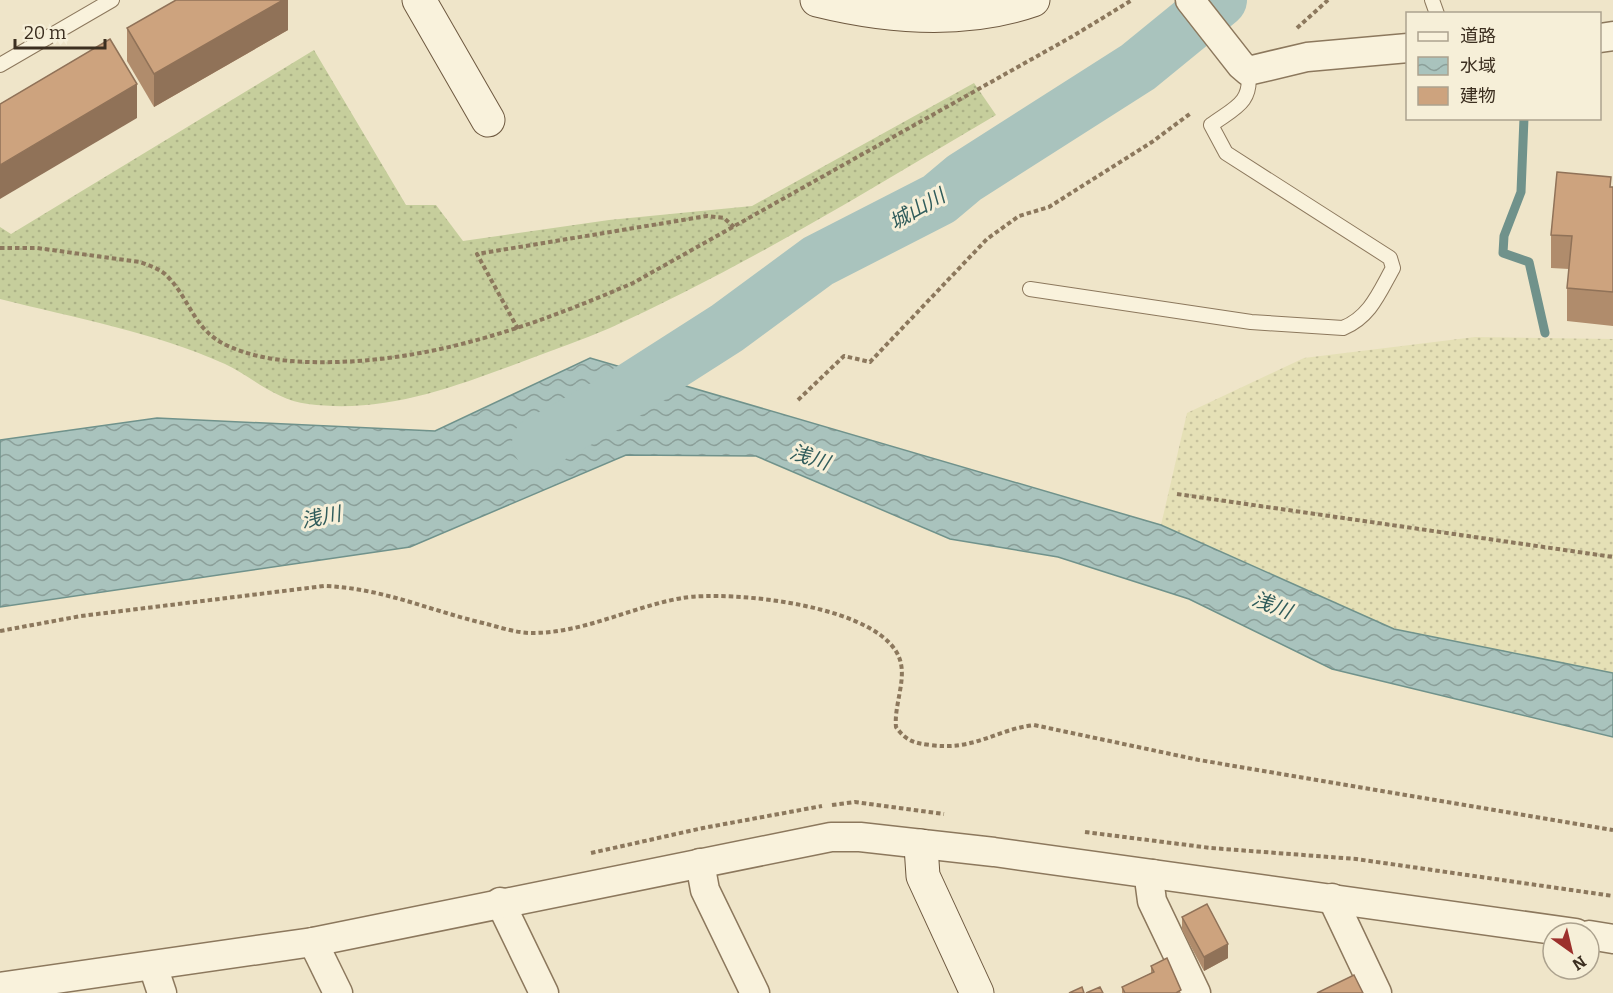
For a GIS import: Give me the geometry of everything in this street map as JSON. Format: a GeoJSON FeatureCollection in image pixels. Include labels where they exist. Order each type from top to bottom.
{"type":"FeatureCollection","features":[{"type":"Feature","properties":{"kind":"street"},"geometry":{"type":"LineString","coordinates":[[419,0],[488,120]]}},
{"type":"Feature","properties":{"kind":"street"},"geometry":{"type":"LineString","coordinates":[[817,0],[888,14],[945,16],[1033,0]]}},
{"type":"Feature","properties":{"kind":"street"},"geometry":{"type":"LineString","coordinates":[[1190,0],[1244,68],[1307,57],[1406,48]]}},
{"type":"Feature","properties":{"kind":"street"},"geometry":{"type":"LineString","coordinates":[[0,987],[314,942],[500,902],[831,837],[860,837],[921,846],[994,852],[1541,928]]}},
{"type":"Feature","properties":{"kind":"street"},"geometry":{"type":"LineString","coordinates":[[921,846],[923,876],[977,993]]}},
{"type":"Feature","properties":{"kind":"street"},"geometry":{"type":"LineString","coordinates":[[700,863],[705,890],[755,993]]}},
{"type":"Feature","properties":{"kind":"street"},"geometry":{"type":"LineString","coordinates":[[1153,874],[1150,886],[1152,900],[1196,993]]}},
{"type":"Feature","properties":{"kind":"street"},"geometry":{"type":"LineString","coordinates":[[1332,898],[1377,993]]}},
{"type":"Feature","properties":{"kind":"street"},"geometry":{"type":"LineString","coordinates":[[500,902],[544,993]]}},
{"type":"Feature","properties":{"kind":"street"},"geometry":{"type":"LineString","coordinates":[[314,942],[338,993]]}},
{"type":"Feature","properties":{"kind":"street"},"geometry":{"type":"LineString","coordinates":[[153,966],[162,993]]}},
{"type":"Feature","properties":{"kind":"lane"},"geometry":{"type":"LineString","coordinates":[[0,65],[112,0]]}},
{"type":"Feature","properties":{"kind":"lane"},"geometry":{"type":"LineString","coordinates":[[1030,289],[1251,322],[1343,328],[1366,315],[1393,268],[1390,258],[1227,153],[1210,125],[1245,100],[1251,86],[1244,68]]}},
{"type":"Feature","properties":{"kind":"path"},"geometry":{"type":"LineString","coordinates":[[0,248],[37,248],[140,262],[156,268],[168,276],[204,331],[242,352],[307,363],[416,356],[518,329],[564,313],[633,283],[1073,36],[1132,0]]}},
{"type":"Feature","properties":{"kind":"path"},"geometry":{"type":"LineString","coordinates":[[798,400],[844,356],[870,362],[987,239],[1018,216],[1049,207],[1152,142],[1197,109]]}},
{"type":"Feature","properties":{"kind":"path"},"geometry":{"type":"LineString","coordinates":[[518,329],[477,254],[708,216],[724,218],[734,227]]}},
{"type":"Feature","properties":{"kind":"path"},"geometry":{"type":"LineString","coordinates":[[1177,494],[1613,557]]}},
{"type":"Feature","properties":{"kind":"path"},"geometry":{"type":"LineString","coordinates":[[0,631],[104,613],[324,586],[364,588],[466,619],[530,633],[579,628],[682,598],[745,597],[838,615],[863,623],[882,635],[894,649],[901,664],[896,727],[904,738],[915,743],[952,748],[973,744],[1020,727],[1034,725],[1209,762],[1613,830]]}},
{"type":"Feature","properties":{"kind":"shaded area"},"geometry":{"type":"Polygon","coordinates":[[[1475,337],[1613,339],[1613,673],[1394,629],[1161,525],[1187,413],[1304,358],[1475,337]]]}},
{"type":"Feature","properties":{"kind":"green space"},"geometry":{"type":"Polygon","coordinates":[[[314,50],[406,205],[436,205],[463,241],[609,220],[752,206],[974,83],[996,115],[758,254],[660,304],[599,332],[497,371],[445,389],[391,402],[336,406],[296,402],[275,393],[225,364],[170,343],[0,299],[0,227],[11,234],[314,50]]]}},
{"type":"Feature","properties":{"kind":"water","name":"浅川"},"geometry":{"type":"Polygon","coordinates":[[[590,358],[1161,525],[1394,629],[1613,673],[1613,737],[1332,669],[1189,599],[1058,557],[950,539],[756,456],[626,455],[410,547],[0,607],[0,440],[157,418],[435,431],[590,358]]]}},
{"type":"Feature","properties":{"kind":"building"},"geometry":{"type":"Polygon","coordinates":[[[176,0],[283,0],[154,74],[127,28],[176,0]]]}},
{"type":"Feature","properties":{"kind":"building"},"geometry":{"type":"Polygon","coordinates":[[[110,39],[137,84],[0,165],[0,104],[110,39]]]}},
{"type":"Feature","properties":{"kind":"building"},"geometry":{"type":"Polygon","coordinates":[[[1557,172],[1611,177],[1610,187],[1613,187],[1613,292],[1567,288],[1572,236],[1551,235],[1557,172]]]}},
{"type":"Feature","properties":{"kind":"building"},"geometry":{"type":"Polygon","coordinates":[[[1207,904],[1228,944],[1204,957],[1182,917],[1207,904]]]}},
{"type":"Feature","properties":{"kind":"building"},"geometry":{"type":"Polygon","coordinates":[[[1167,958],[1181,990],[1176,993],[1125,993],[1122,987],[1154,972],[1151,966],[1167,958]]]}},
{"type":"Feature","properties":{"kind":"building"},"geometry":{"type":"Polygon","coordinates":[[[1354,975],[1363,993],[1317,993],[1354,975]]]}},
{"type":"Feature","properties":{"kind":"building"},"geometry":{"type":"Polygon","coordinates":[[[1082,987],[1084,993],[1069,993],[1082,987]]]}},
{"type":"Feature","properties":{"kind":"building"},"geometry":{"type":"Polygon","coordinates":[[[1100,987],[1103,993],[1086,993],[1100,987]]]}},
{"type":"Feature","properties":{"kind":"waterway","name":"城山川"},"geometry":{"type":"LineString","coordinates":[[539,443],[605,406],[727,328],[818,261],[939,199],[964,178],[1138,67],[1220,0]]}},
{"type":"Feature","properties":{"kind":"waterway"},"geometry":{"type":"LineString","coordinates":[[1524,120],[1521,192],[1504,236],[1503,253],[1529,262],[1545,333]]}}]}
